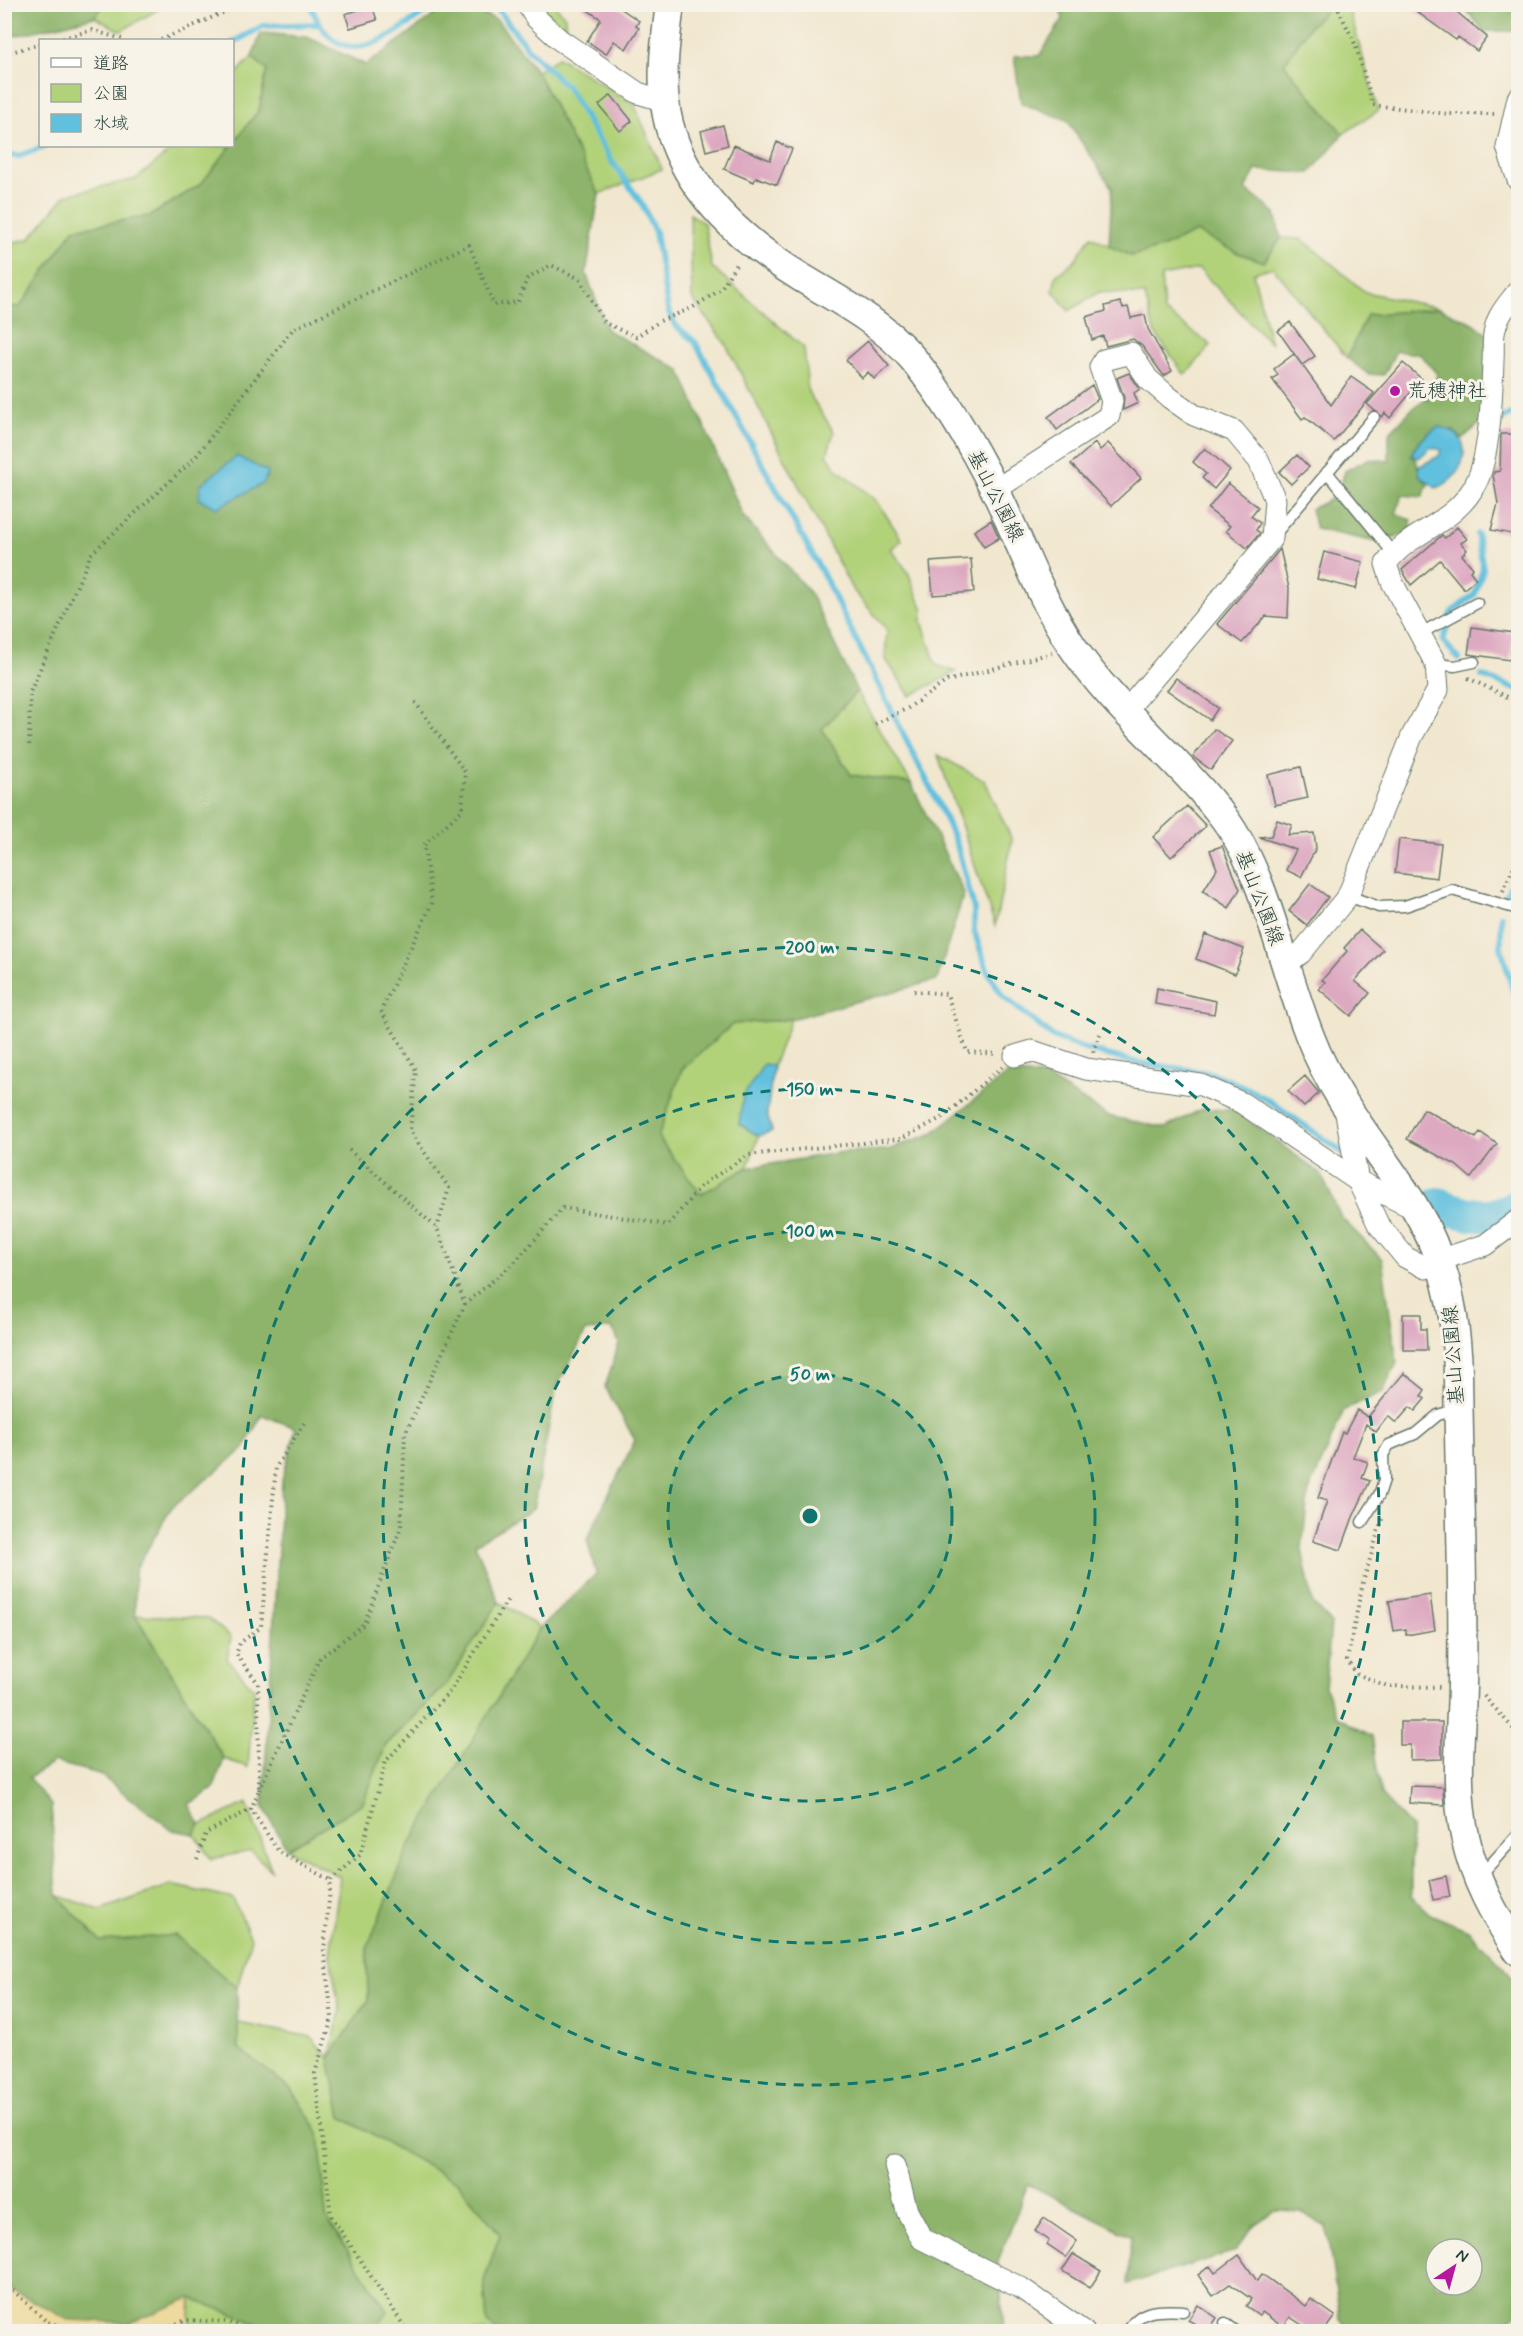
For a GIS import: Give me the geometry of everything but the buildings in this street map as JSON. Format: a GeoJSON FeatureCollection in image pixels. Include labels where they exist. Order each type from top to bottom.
{"type":"FeatureCollection","features":[{"type":"Feature","properties":{"kind":"main road","name":"基山公園線"},"geometry":{"type":"LineString","coordinates":[[670,4],[665,101],[672,135],[692,175],[717,212],[749,243],[864,315],[911,356],[949,409],[995,490],[1046,601],[1073,648],[1124,713],[1225,819],[1248,860],[1311,1041],[1345,1104],[1416,1209],[1440,1260],[1457,1332],[1462,1685],[1458,1782],[1464,1835],[1477,1879],[1489,1904],[1518,1949]]}},
{"type":"Feature","properties":{"kind":"street"},"geometry":{"type":"LineString","coordinates":[[527,4],[536,18],[560,40],[638,93],[665,101]]}},
{"type":"Feature","properties":{"kind":"street"},"geometry":{"type":"LineString","coordinates":[[1516,105],[1506,147],[1518,180]]}},
{"type":"Feature","properties":{"kind":"street"},"geometry":{"type":"LineString","coordinates":[[1284,966],[1301,953],[1348,896],[1412,736],[1438,690],[1446,665],[1419,634],[1386,564],[1394,553],[1453,514],[1467,500],[1478,481],[1488,426],[1495,330],[1502,313],[1518,291]]}},
{"type":"Feature","properties":{"kind":"street"},"geometry":{"type":"LineString","coordinates":[[995,490],[1109,416],[1112,400],[1100,367],[1104,360],[1131,353],[1148,379],[1170,398],[1194,415],[1234,431],[1259,461],[1275,500],[1272,538],[1124,713]]}},
{"type":"Feature","properties":{"kind":"street"},"geometry":{"type":"LineString","coordinates":[[1015,1056],[1032,1051],[1086,1069],[1201,1085],[1242,1103],[1358,1181],[1416,1209]]}},
{"type":"Feature","properties":{"kind":"street"},"geometry":{"type":"LineString","coordinates":[[1345,1104],[1349,1139],[1358,1181],[1378,1224],[1405,1257],[1426,1268],[1440,1260],[1485,1245],[1518,1220]]}},
{"type":"Feature","properties":{"kind":"street"},"geometry":{"type":"LineString","coordinates":[[895,2165],[907,2211],[922,2239],[1021,2288],[1084,2331]]}},
{"type":"Feature","properties":{"kind":"lane"},"geometry":{"type":"LineString","coordinates":[[1272,538],[1374,417]]}},
{"type":"Feature","properties":{"kind":"lane"},"geometry":{"type":"LineString","coordinates":[[1327,472],[1394,553]]}},
{"type":"Feature","properties":{"kind":"lane"},"geometry":{"type":"LineString","coordinates":[[1419,634],[1477,603]]}},
{"type":"Feature","properties":{"kind":"lane"},"geometry":{"type":"LineString","coordinates":[[1446,665],[1474,662]]}},
{"type":"Feature","properties":{"kind":"lane"},"geometry":{"type":"LineString","coordinates":[[1348,896],[1379,907],[1405,906],[1452,890],[1518,909]]}},
{"type":"Feature","properties":{"kind":"lane"},"geometry":{"type":"LineString","coordinates":[[1362,1522],[1379,1495],[1384,1480],[1383,1455],[1389,1445],[1414,1434],[1438,1415],[1458,1409]]}},
{"type":"Feature","properties":{"kind":"lane"},"geometry":{"type":"LineString","coordinates":[[1477,1879],[1518,1834]]}},
{"type":"Feature","properties":{"kind":"lane"},"geometry":{"type":"LineString","coordinates":[[1127,2331],[1136,2319],[1151,2310],[1183,2311]]}},
{"type":"Feature","properties":{"kind":"lane"},"geometry":{"type":"LineString","coordinates":[[1225,2323],[1237,2331]]}},
{"type":"Feature","properties":{"kind":"path"},"geometry":{"type":"LineString","coordinates":[[163,39],[243,4]]}},
{"type":"Feature","properties":{"kind":"path"},"geometry":{"type":"LineString","coordinates":[[1336,4],[1355,44],[1374,105],[1448,114],[1516,105]]}},
{"type":"Feature","properties":{"kind":"path"},"geometry":{"type":"LineString","coordinates":[[60,39],[92,30],[122,39]]}},
{"type":"Feature","properties":{"kind":"path"},"geometry":{"type":"LineString","coordinates":[[4,54],[39,44]]}},
{"type":"Feature","properties":{"kind":"path"},"geometry":{"type":"LineString","coordinates":[[29,745],[30,692],[91,554],[195,458],[293,328],[469,245],[494,305],[518,302],[527,279],[551,265],[580,279],[605,323],[636,337],[660,321],[692,308],[720,290],[749,243]]}},
{"type":"Feature","properties":{"kind":"path"},"geometry":{"type":"LineString","coordinates":[[875,724],[908,708],[947,681],[1073,648]]}},
{"type":"Feature","properties":{"kind":"path"},"geometry":{"type":"LineString","coordinates":[[1446,665],[1471,680],[1518,702]]}},
{"type":"Feature","properties":{"kind":"path"},"geometry":{"type":"LineString","coordinates":[[415,702],[465,772],[462,810],[424,845],[432,903],[381,1011],[416,1070],[410,1131],[449,1188],[437,1228]]}},
{"type":"Feature","properties":{"kind":"path"},"geometry":{"type":"LineString","coordinates":[[1497,903],[1518,858]]}},
{"type":"Feature","properties":{"kind":"path"},"geometry":{"type":"LineString","coordinates":[[914,991],[947,994],[967,1052],[1015,1056]]}},
{"type":"Feature","properties":{"kind":"path"},"geometry":{"type":"LineString","coordinates":[[197,1859],[206,1833],[251,1809],[320,1658],[364,1624],[401,1527],[405,1434],[465,1304],[514,1263],[563,1208],[668,1225],[702,1185],[748,1155],[901,1139],[943,1117],[1015,1056]]}},
{"type":"Feature","properties":{"kind":"path"},"geometry":{"type":"LineString","coordinates":[[349,1150],[437,1228],[465,1304]]}},
{"type":"Feature","properties":{"kind":"path"},"geometry":{"type":"LineString","coordinates":[[260,1790],[258,1683],[236,1654],[240,1643],[261,1627],[276,1467],[304,1423]]}},
{"type":"Feature","properties":{"kind":"path"},"geometry":{"type":"LineString","coordinates":[[1384,1480],[1386,1500],[1363,1582],[1347,1660],[1357,1674],[1388,1686],[1427,1688],[1462,1685],[1478,1692],[1492,1703],[1518,1734]]}},
{"type":"Feature","properties":{"kind":"path"},"geometry":{"type":"LineString","coordinates":[[408,2331],[331,2217],[315,2073],[332,2018],[324,1950],[331,1880],[360,1856],[386,1761],[451,1690],[508,1599]]}},
{"type":"Feature","properties":{"kind":"path"},"geometry":{"type":"LineString","coordinates":[[251,1809],[279,1852],[331,1880]]}},
{"type":"Feature","properties":{"kind":"path"},"geometry":{"type":"LineString","coordinates":[[4,2282],[47,2322],[83,2331]]}},
{"type":"Feature","properties":{"kind":"path"},"geometry":{"type":"LineString","coordinates":[[154,2331],[186,2320],[228,2322],[256,2331]]}},
{"type":"Feature","properties":{"kind":"green space"},"geometry":{"type":"Polygon","coordinates":[[[4,5],[105,5],[94,17],[5,38],[4,5]]]}},
{"type":"Feature","properties":{"kind":"green space"},"geometry":{"type":"Polygon","coordinates":[[[105,5],[166,5],[121,31],[94,17],[105,5]]]}},
{"type":"Feature","properties":{"kind":"green space"},"geometry":{"type":"Polygon","coordinates":[[[540,5],[555,5],[565,17],[566,32],[540,5]]]}},
{"type":"Feature","properties":{"kind":"green space"},"geometry":{"type":"Polygon","coordinates":[[[1059,5],[1332,5],[1309,27],[1284,64],[1343,134],[1310,173],[1256,170],[1245,189],[1275,213],[1281,238],[1264,262],[1238,253],[1196,232],[1161,248],[1131,256],[1109,246],[1112,188],[1067,120],[1021,103],[1014,56],[1039,56],[1063,19],[1059,5]]]}},
{"type":"Feature","properties":{"kind":"green space"},"geometry":{"type":"Polygon","coordinates":[[[1332,5],[1348,5],[1378,111],[1343,134],[1284,64],[1309,27],[1332,5]]]}},
{"type":"Feature","properties":{"kind":"green space"},"geometry":{"type":"Polygon","coordinates":[[[1462,5],[1518,5],[1518,31],[1484,31],[1462,5]]]}},
{"type":"Feature","properties":{"kind":"green space"},"geometry":{"type":"Polygon","coordinates":[[[472,9],[497,20],[537,72],[599,194],[586,273],[607,330],[680,370],[743,516],[810,593],[857,691],[822,729],[851,775],[911,783],[964,893],[937,980],[791,1019],[733,1024],[682,1069],[658,1137],[701,1194],[747,1168],[843,1152],[888,1150],[931,1134],[1007,1074],[1044,1076],[1108,1116],[1165,1128],[1202,1109],[1234,1110],[1321,1174],[1341,1217],[1382,1259],[1397,1363],[1383,1392],[1344,1410],[1308,1494],[1302,1550],[1313,1604],[1331,1623],[1325,1687],[1337,1717],[1372,1736],[1381,1795],[1411,1827],[1411,1896],[1430,1914],[1468,1930],[1505,1968],[1518,1988],[1518,2313],[1494,2331],[1350,2331],[1340,2317],[1326,2227],[1301,2212],[1275,2211],[1254,2225],[1235,2251],[1128,2284],[1131,2236],[1028,2184],[998,2261],[1004,2331],[500,2332],[487,2323],[484,2281],[500,2234],[458,2183],[341,2117],[329,2058],[368,2001],[367,1948],[410,1844],[540,1628],[596,1574],[587,1539],[635,1440],[605,1387],[619,1343],[612,1328],[586,1331],[556,1389],[533,1509],[475,1544],[499,1602],[446,1685],[386,1745],[363,1803],[287,1849],[263,1806],[282,1480],[296,1428],[262,1415],[243,1450],[172,1507],[135,1570],[135,1615],[224,1759],[213,1789],[189,1804],[200,1825],[194,1834],[172,1830],[99,1774],[54,1762],[29,1778],[51,1805],[57,1895],[100,1941],[175,1935],[237,1988],[238,2048],[291,2089],[319,2133],[326,2217],[388,2312],[373,2332],[276,2331],[191,2298],[129,2323],[69,2320],[5,2286],[4,306],[20,307],[74,229],[150,216],[201,184],[230,147],[234,147],[234,142],[259,110],[267,70],[252,57],[261,33],[307,37],[366,65],[437,13],[472,9]]]}},
{"type":"Feature","properties":{"kind":"green space"},"geometry":{"type":"Polygon","coordinates":[[[252,57],[267,70],[259,110],[234,143],[234,76],[252,57]]]}},
{"type":"Feature","properties":{"kind":"green space"},"geometry":{"type":"Polygon","coordinates":[[[558,57],[634,104],[662,169],[599,194],[537,72],[558,57]]]}},
{"type":"Feature","properties":{"kind":"green space"},"geometry":{"type":"Polygon","coordinates":[[[175,147],[230,147],[201,184],[150,216],[74,229],[20,307],[5,306],[4,244],[29,239],[66,195],[136,179],[175,147]]]}},
{"type":"Feature","properties":{"kind":"green space"},"geometry":{"type":"Polygon","coordinates":[[[690,214],[704,223],[712,267],[804,348],[808,392],[834,432],[827,454],[836,468],[877,501],[902,540],[891,549],[908,572],[923,610],[922,621],[936,665],[956,672],[910,696],[885,658],[887,629],[852,589],[725,343],[692,298],[690,214]]]}},
{"type":"Feature","properties":{"kind":"green space"},"geometry":{"type":"Polygon","coordinates":[[[1196,232],[1238,253],[1264,261],[1281,238],[1302,239],[1365,292],[1439,308],[1367,315],[1347,358],[1273,267],[1253,273],[1271,344],[1199,269],[1161,276],[1164,311],[1211,345],[1185,375],[1154,332],[1145,295],[1099,292],[1069,311],[1053,291],[1056,276],[1075,260],[1091,236],[1131,256],[1161,248],[1196,232]]]}},
{"type":"Feature","properties":{"kind":"green space"},"geometry":{"type":"Polygon","coordinates":[[[1439,308],[1473,323],[1487,334],[1485,419],[1462,439],[1453,430],[1428,433],[1411,456],[1416,459],[1420,476],[1428,484],[1423,497],[1402,495],[1396,514],[1411,520],[1412,534],[1371,541],[1316,529],[1311,509],[1338,496],[1345,471],[1368,459],[1389,461],[1389,433],[1415,406],[1432,395],[1437,374],[1420,354],[1396,351],[1384,375],[1368,374],[1347,358],[1367,315],[1439,308]]]}},
{"type":"Feature","properties":{"kind":"green space"},"geometry":{"type":"Polygon","coordinates":[[[857,691],[911,783],[851,775],[821,728],[857,691]]]}},
{"type":"Feature","properties":{"kind":"green space"},"geometry":{"type":"Polygon","coordinates":[[[938,755],[985,781],[1012,840],[995,926],[938,755]]]}},
{"type":"Feature","properties":{"kind":"green space"},"geometry":{"type":"Polygon","coordinates":[[[791,1019],[773,1066],[764,1064],[739,1124],[759,1136],[747,1168],[701,1195],[658,1137],[682,1069],[733,1024],[791,1019]]]}},
{"type":"Feature","properties":{"kind":"green space"},"geometry":{"type":"Polygon","coordinates":[[[499,1602],[540,1628],[410,1844],[367,1948],[368,2001],[329,2058],[340,2012],[330,1955],[340,1877],[287,1849],[363,1803],[386,1745],[446,1685],[499,1602]]]}},
{"type":"Feature","properties":{"kind":"green space"},"geometry":{"type":"Polygon","coordinates":[[[135,1615],[208,1618],[231,1637],[227,1659],[254,1689],[248,1767],[224,1759],[135,1615]]]}},
{"type":"Feature","properties":{"kind":"green space"},"geometry":{"type":"Polygon","coordinates":[[[247,1803],[272,1871],[251,1851],[211,1859],[194,1834],[200,1825],[247,1803]]]}},
{"type":"Feature","properties":{"kind":"green space"},"geometry":{"type":"Polygon","coordinates":[[[171,1885],[233,1899],[251,1938],[237,1988],[175,1935],[100,1942],[57,1895],[100,1910],[171,1885]]]}},
{"type":"Feature","properties":{"kind":"green space"},"geometry":{"type":"Polygon","coordinates":[[[238,2023],[311,2037],[329,2058],[341,2117],[458,2183],[500,2234],[484,2281],[487,2323],[500,2331],[373,2331],[388,2312],[326,2217],[319,2133],[291,2089],[238,2048],[238,2023]]]}},
{"type":"Feature","properties":{"kind":"green space"},"geometry":{"type":"Polygon","coordinates":[[[191,2298],[276,2331],[189,2332],[191,2298]]]}},
{"type":"Feature","properties":{"kind":"sand"},"geometry":{"type":"Polygon","coordinates":[[[4,2286],[69,2320],[130,2323],[191,2298],[189,2331],[5,2331],[4,2286]]]}},
{"type":"Feature","properties":{"kind":"water"},"geometry":{"type":"Polygon","coordinates":[[[1438,427],[1451,431],[1459,437],[1464,456],[1455,475],[1436,488],[1420,476],[1418,467],[1439,456],[1441,450],[1431,447],[1419,458],[1411,456],[1415,447],[1438,427]]]}},
{"type":"Feature","properties":{"kind":"water"},"geometry":{"type":"Polygon","coordinates":[[[237,456],[268,472],[264,483],[217,508],[199,499],[200,485],[237,456]]]}},
{"type":"Feature","properties":{"kind":"water"},"geometry":{"type":"Polygon","coordinates":[[[764,1064],[773,1066],[767,1114],[772,1131],[759,1136],[739,1124],[743,1096],[764,1064]]]}},
{"type":"Feature","properties":{"kind":"waterway"},"geometry":{"type":"LineString","coordinates":[[310,4],[322,28],[336,41],[351,47],[367,45],[384,39],[436,4]]}},
{"type":"Feature","properties":{"kind":"waterway"},"geometry":{"type":"LineString","coordinates":[[494,4],[528,49],[567,87],[611,160],[642,204],[655,232],[668,309],[675,325],[695,342],[824,576],[941,809],[957,845],[974,909],[974,931],[988,972],[1003,996],[1053,1037],[1084,1049],[1138,1063],[1211,1073],[1242,1086],[1271,1102],[1348,1156]]}},
{"type":"Feature","properties":{"kind":"waterway"},"geometry":{"type":"LineString","coordinates":[[234,42],[263,26],[318,24]]}},
{"type":"Feature","properties":{"kind":"waterway"},"geometry":{"type":"LineString","coordinates":[[4,155],[19,156],[43,147]]}},
{"type":"Feature","properties":{"kind":"waterway"},"geometry":{"type":"LineString","coordinates":[[1496,421],[1518,411]]}},
{"type":"Feature","properties":{"kind":"waterway"},"geometry":{"type":"LineString","coordinates":[[1459,659],[1443,641],[1451,613],[1475,594],[1483,569],[1477,534]]}},
{"type":"Feature","properties":{"kind":"waterway"},"geometry":{"type":"LineString","coordinates":[[1482,676],[1518,690]]}},
{"type":"Feature","properties":{"kind":"waterway"},"geometry":{"type":"LineString","coordinates":[[1505,899],[1518,867]]}},
{"type":"Feature","properties":{"kind":"waterway"},"geometry":{"type":"LineString","coordinates":[[1501,916],[1501,947],[1518,1009]]}},
{"type":"Feature","properties":{"kind":"waterway"},"geometry":{"type":"LineString","coordinates":[[1438,1204],[1478,1215],[1498,1214],[1518,1206]]}},
{"type":"Feature","properties":{"kind":"place","name":"荒穂神社"},"geometry":{"type":"Point","coordinates":[1395,391]}}]}
